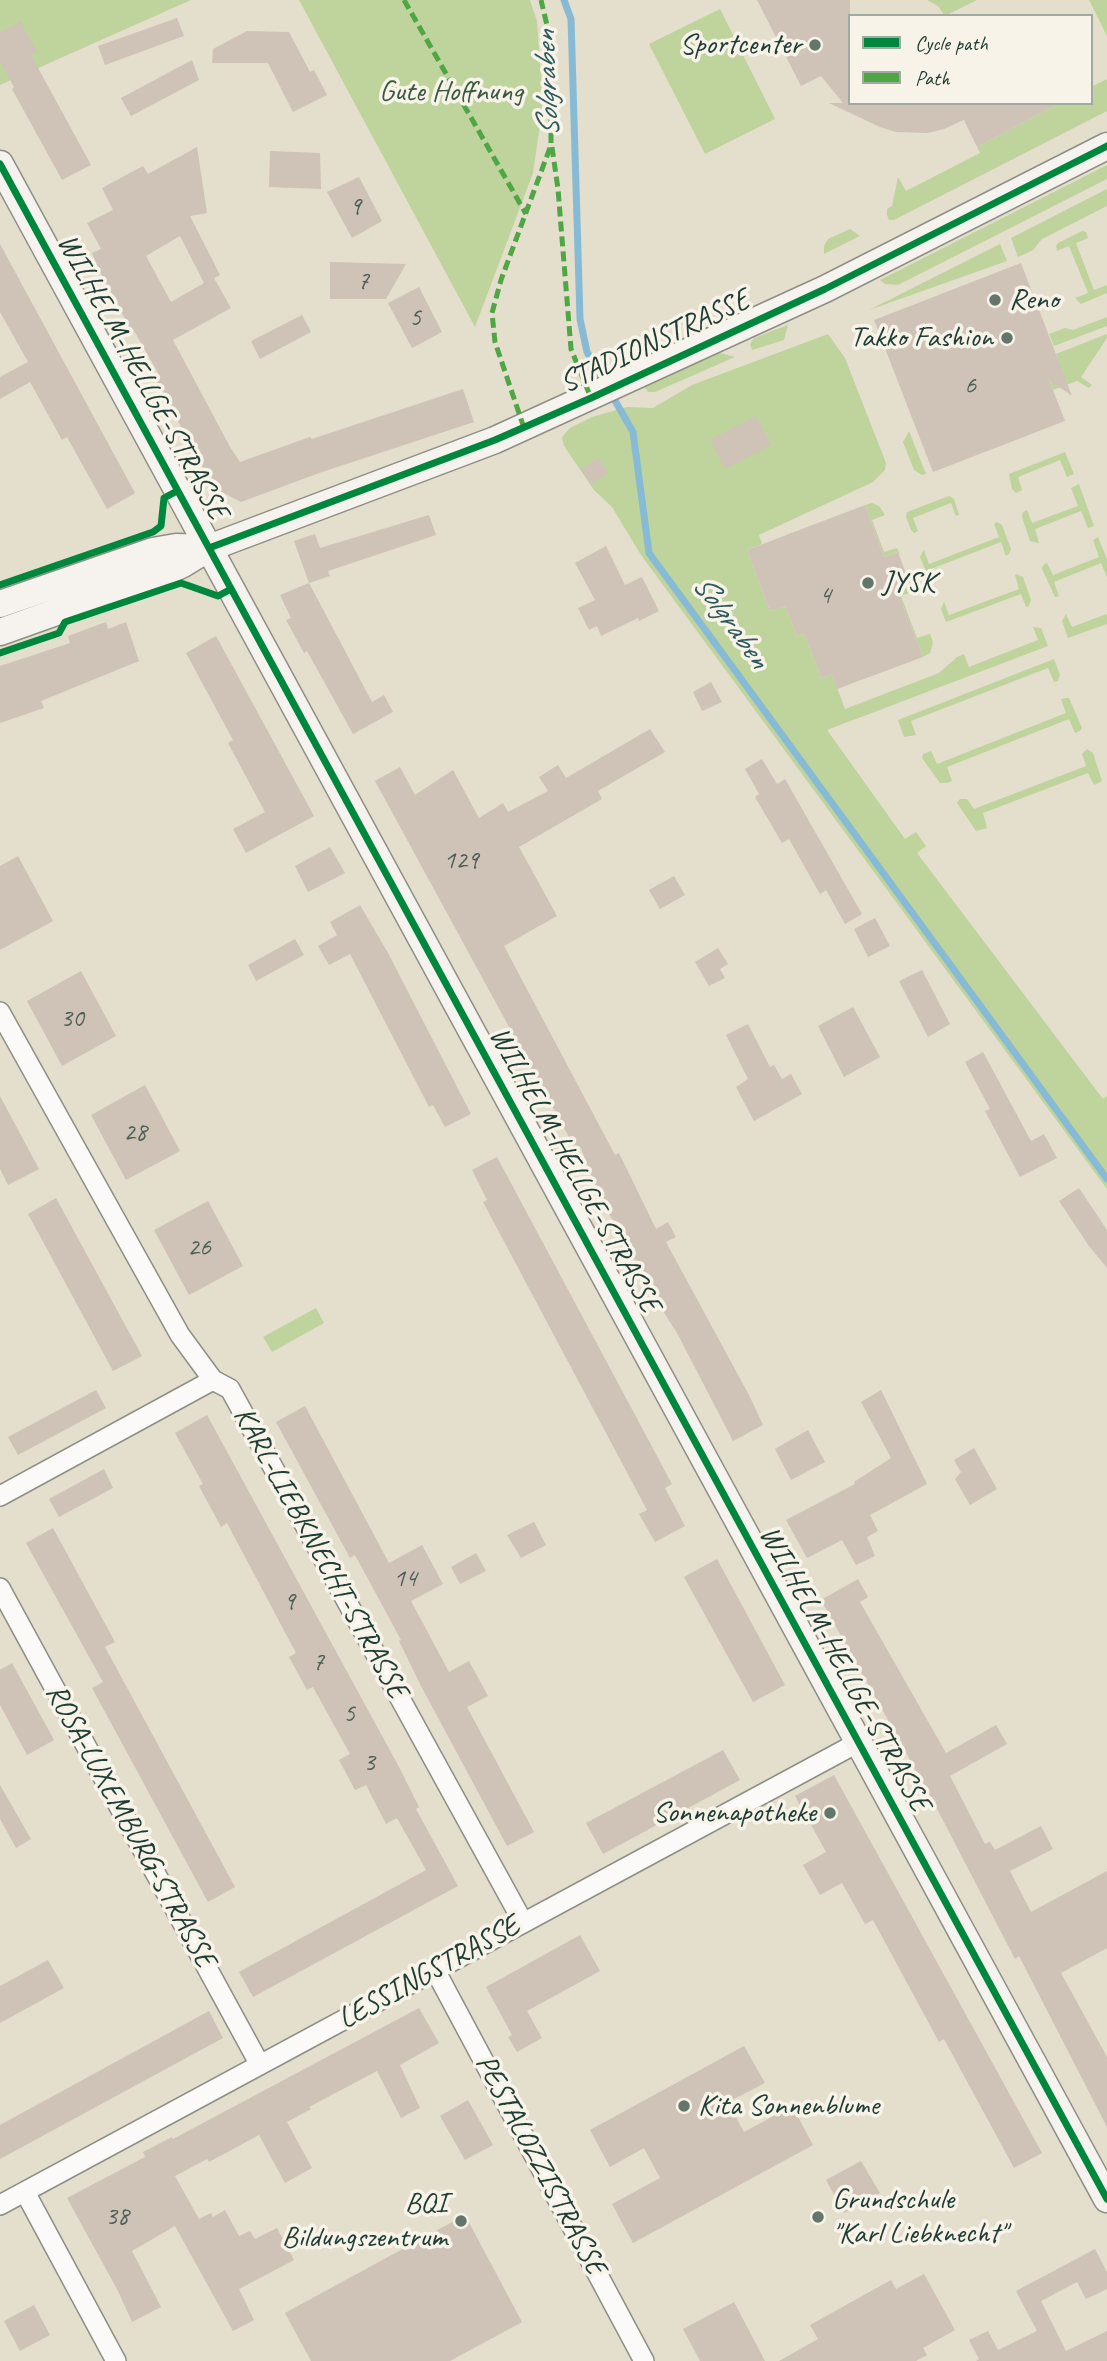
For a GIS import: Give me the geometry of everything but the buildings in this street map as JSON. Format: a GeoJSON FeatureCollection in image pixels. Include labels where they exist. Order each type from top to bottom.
{"type":"FeatureCollection","features":[{"type":"Feature","properties":{"kind":"main road","name":"STADIONSTRASSE"},"geometry":{"type":"LineString","coordinates":[[209,548],[495,440],[605,391],[825,289],[1107,146]]}},
{"type":"Feature","properties":{"kind":"main road","name":"WILHELM-HELLGE-STRASSE"},"geometry":{"type":"LineString","coordinates":[[0,164],[1107,2199]]}},
{"type":"Feature","properties":{"kind":"main road"},"geometry":{"type":"LineString","coordinates":[[0,604],[153,551],[176,547],[209,548]]}},
{"type":"Feature","properties":{"kind":"main road"},"geometry":{"type":"LineString","coordinates":[[0,632],[160,575],[209,548]]}},
{"type":"Feature","properties":{"kind":"street","name":"KARL-LIEBKNECHT-STRASSE"},"geometry":{"type":"LineString","coordinates":[[0,1012],[180,1335],[213,1380],[230,1389],[523,1922]]}},
{"type":"Feature","properties":{"kind":"street"},"geometry":{"type":"LineString","coordinates":[[0,1496],[213,1380]]}},
{"type":"Feature","properties":{"kind":"street","name":"ROSA-LUXEMBURG-STRASSE"},"geometry":{"type":"LineString","coordinates":[[0,1588],[260,2065]]}},
{"type":"Feature","properties":{"kind":"street","name":"LESSINGSTRASSE"},"geometry":{"type":"LineString","coordinates":[[0,2205],[859,1742]]}},
{"type":"Feature","properties":{"kind":"street","name":"PESTALOZZISTRASSE"},"geometry":{"type":"LineString","coordinates":[[435,1970],[644,2361]]}},
{"type":"Feature","properties":{"kind":"street"},"geometry":{"type":"LineString","coordinates":[[25,2192],[116,2361]]}},
{"type":"Feature","properties":{"kind":"green space"},"geometry":{"type":"Polygon","coordinates":[[[0,0],[191,0],[0,85],[0,0]]]}},
{"type":"Feature","properties":{"kind":"green space","name":"Gute Hoffnung"},"geometry":{"type":"Polygon","coordinates":[[[299,0],[530,0],[537,21],[542,111],[533,173],[475,327],[299,0]]]}},
{"type":"Feature","properties":{"kind":"green space"},"geometry":{"type":"Polygon","coordinates":[[[927,0],[977,0],[949,14],[944,14],[938,6],[927,0]]]}},
{"type":"Feature","properties":{"kind":"green space"},"geometry":{"type":"Polygon","coordinates":[[[1089,0],[1107,0],[1107,36],[1089,0]]]}},
{"type":"Feature","properties":{"kind":"green space"},"geometry":{"type":"Polygon","coordinates":[[[720,9],[775,119],[705,154],[649,44],[720,9]]]}},
{"type":"Feature","properties":{"kind":"green space"},"geometry":{"type":"Polygon","coordinates":[[[1107,79],[1107,111],[894,220],[889,220],[887,209],[892,206],[898,177],[906,191],[980,153],[977,147],[1056,105],[1093,105],[1093,86],[1107,79]]]}},
{"type":"Feature","properties":{"kind":"green space"},"geometry":{"type":"Polygon","coordinates":[[[1107,165],[1107,179],[898,285],[885,284],[880,280],[1107,165]]]}},
{"type":"Feature","properties":{"kind":"green space"},"geometry":{"type":"Polygon","coordinates":[[[1107,189],[1107,206],[1042,239],[1033,250],[1018,257],[1011,238],[1107,189]]]}},
{"type":"Feature","properties":{"kind":"green space"},"geometry":{"type":"Polygon","coordinates":[[[850,229],[860,236],[824,254],[828,239],[850,229]]]}},
{"type":"Feature","properties":{"kind":"green space"},"geometry":{"type":"Polygon","coordinates":[[[1082,231],[1086,232],[1088,238],[1076,243],[1094,290],[1107,285],[1107,293],[1081,304],[1075,298],[1088,293],[1069,246],[1057,251],[1056,246],[1082,231]]]}},
{"type":"Feature","properties":{"kind":"green space"},"geometry":{"type":"Polygon","coordinates":[[[1000,244],[1007,261],[869,310],[1000,244]]]}},
{"type":"Feature","properties":{"kind":"green space"},"geometry":{"type":"Polygon","coordinates":[[[1107,317],[1107,326],[1054,346],[1049,334],[1065,328],[1073,330],[1107,317]]]}},
{"type":"Feature","properties":{"kind":"green space"},"geometry":{"type":"Polygon","coordinates":[[[788,325],[784,340],[752,350],[750,344],[754,338],[788,325]]]}},
{"type":"Feature","properties":{"kind":"green space"},"geometry":{"type":"Polygon","coordinates":[[[828,334],[845,358],[886,463],[885,470],[873,482],[759,535],[762,544],[747,550],[770,611],[785,606],[797,636],[804,633],[821,678],[832,674],[845,709],[939,673],[964,654],[969,667],[1038,640],[1033,627],[1041,628],[1048,646],[827,730],[905,839],[916,832],[926,846],[917,853],[1103,1099],[1107,1096],[1107,1189],[641,555],[612,507],[594,490],[564,446],[562,437],[570,428],[592,417],[627,407],[653,408],[692,385],[828,334]]]}},
{"type":"Feature","properties":{"kind":"green space"},"geometry":{"type":"Polygon","coordinates":[[[1107,334],[1081,377],[1092,385],[1089,388],[1077,381],[1053,390],[1045,369],[1059,363],[1056,354],[1107,334]]]}},
{"type":"Feature","properties":{"kind":"green space"},"geometry":{"type":"Polygon","coordinates":[[[717,352],[735,357],[655,392],[648,392],[643,385],[717,352]]]}},
{"type":"Feature","properties":{"kind":"green space"},"geometry":{"type":"Polygon","coordinates":[[[909,431],[926,474],[922,475],[914,470],[903,442],[909,431]]]}},
{"type":"Feature","properties":{"kind":"green space"},"geometry":{"type":"Polygon","coordinates":[[[1065,452],[1074,474],[1067,477],[1060,460],[1018,477],[1022,490],[1016,493],[1012,489],[1009,474],[1065,452]]]}},
{"type":"Feature","properties":{"kind":"green space"},"geometry":{"type":"Polygon","coordinates":[[[1079,484],[1094,526],[1088,528],[1081,511],[1035,529],[1039,543],[1030,541],[1022,517],[1023,512],[1027,510],[1032,523],[1078,506],[1071,488],[1079,484]]]}},
{"type":"Feature","properties":{"kind":"green space"},"geometry":{"type":"Polygon","coordinates":[[[949,496],[954,499],[959,515],[956,516],[951,503],[913,518],[918,531],[914,533],[911,530],[907,512],[949,496]]]}},
{"type":"Feature","properties":{"kind":"green space"},"geometry":{"type":"Polygon","coordinates":[[[872,503],[879,506],[885,515],[872,520],[884,552],[897,548],[900,555],[897,552],[884,557],[865,505],[872,503]]]}},
{"type":"Feature","properties":{"kind":"green space"},"geometry":{"type":"Polygon","coordinates":[[[997,522],[1002,525],[1011,549],[1009,554],[1006,556],[1001,542],[931,569],[936,583],[930,581],[920,557],[924,550],[929,564],[999,537],[994,524],[997,522]]]}},
{"type":"Feature","properties":{"kind":"green space"},"geometry":{"type":"Polygon","coordinates":[[[1098,537],[1107,559],[1107,577],[1101,563],[1054,582],[1059,596],[1055,597],[1042,569],[1043,565],[1047,563],[1053,575],[1099,557],[1093,540],[1098,537]]]}},
{"type":"Feature","properties":{"kind":"green space"},"geometry":{"type":"Polygon","coordinates":[[[1015,575],[1023,577],[1031,600],[1029,606],[1026,607],[1021,594],[946,622],[941,609],[944,602],[949,615],[1019,589],[1015,575]]]}},
{"type":"Feature","properties":{"kind":"green space"},"geometry":{"type":"Polygon","coordinates":[[[908,577],[914,591],[901,596],[917,638],[930,634],[933,642],[930,653],[923,657],[897,590],[910,585],[908,577]]]}},
{"type":"Feature","properties":{"kind":"green space"},"geometry":{"type":"Polygon","coordinates":[[[1066,614],[1072,627],[1107,614],[1107,624],[1068,638],[1062,621],[1066,614]]]}},
{"type":"Feature","properties":{"kind":"green space"},"geometry":{"type":"Polygon","coordinates":[[[1054,659],[1060,675],[1058,681],[1054,682],[1048,668],[911,721],[916,735],[904,737],[898,720],[1054,659]]]}},
{"type":"Feature","properties":{"kind":"green space"},"geometry":{"type":"Polygon","coordinates":[[[1069,698],[1082,728],[1080,731],[1075,733],[1069,719],[947,767],[952,781],[947,783],[940,783],[922,758],[923,754],[931,751],[937,764],[1066,713],[1061,699],[1069,698]]]}},
{"type":"Feature","properties":{"kind":"green space"},"geometry":{"type":"Polygon","coordinates":[[[1087,749],[1093,753],[1102,781],[1094,785],[1088,773],[983,813],[987,828],[976,831],[957,803],[960,799],[967,799],[974,809],[1086,766],[1082,754],[1087,749]]]}},
{"type":"Feature","properties":{"kind":"green space"},"geometry":{"type":"Polygon","coordinates":[[[316,1308],[324,1323],[272,1352],[263,1337],[316,1308]]]}},
{"type":"Feature","properties":{"kind":"waterway","name":"Solgraben"},"geometry":{"type":"LineString","coordinates":[[564,0],[571,19],[580,319],[587,352],[633,432],[649,553],[1107,1179]]}},
{"type":"Feature","properties":{"kind":"marked path"},"geometry":{"type":"LineString","coordinates":[[404,0],[526,214]]}},
{"type":"Feature","properties":{"kind":"marked path"},"geometry":{"type":"LineString","coordinates":[[524,428],[495,342],[492,313],[501,280],[551,145],[551,42],[541,0]]}},
{"type":"Feature","properties":{"kind":"marked path"},"geometry":{"type":"LineString","coordinates":[[552,147],[571,349],[591,398]]}},
{"type":"Feature","properties":{"kind":"cycle path"},"geometry":{"type":"LineString","coordinates":[[209,548],[495,440],[591,398],[825,289],[1107,146]]}},
{"type":"Feature","properties":{"kind":"cycle path"},"geometry":{"type":"LineString","coordinates":[[0,164],[1107,2199]]}},
{"type":"Feature","properties":{"kind":"cycle path"},"geometry":{"type":"LineString","coordinates":[[0,585],[153,532],[161,526],[164,498],[177,491]]}},
{"type":"Feature","properties":{"kind":"cycle path"},"geometry":{"type":"LineString","coordinates":[[0,653],[59,633],[65,622],[181,583],[218,596],[231,589]]}},
{"type":"Feature","properties":{"kind":"place","name":"Sportcenter"},"geometry":{"type":"Point","coordinates":[815,45]}},
{"type":"Feature","properties":{"kind":"place","name":"Reno"},"geometry":{"type":"Point","coordinates":[995,300]}},
{"type":"Feature","properties":{"kind":"place","name":"Takko Fashion"},"geometry":{"type":"Point","coordinates":[1007,338]}},
{"type":"Feature","properties":{"kind":"place","name":"JYSK"},"geometry":{"type":"Point","coordinates":[868,583]}},
{"type":"Feature","properties":{"kind":"place","name":"Sonnenapotheke"},"geometry":{"type":"Point","coordinates":[830,1813]}},
{"type":"Feature","properties":{"kind":"place","name":"Kita Sonnenblume"},"geometry":{"type":"Point","coordinates":[684,2106]}},
{"type":"Feature","properties":{"kind":"place","name":"Grundschule \"Karl Liebknecht\""},"geometry":{"type":"Point","coordinates":[818,2217]}},
{"type":"Feature","properties":{"kind":"place","name":"BQI Bildungszentrum"},"geometry":{"type":"Point","coordinates":[461,2221]}}]}
